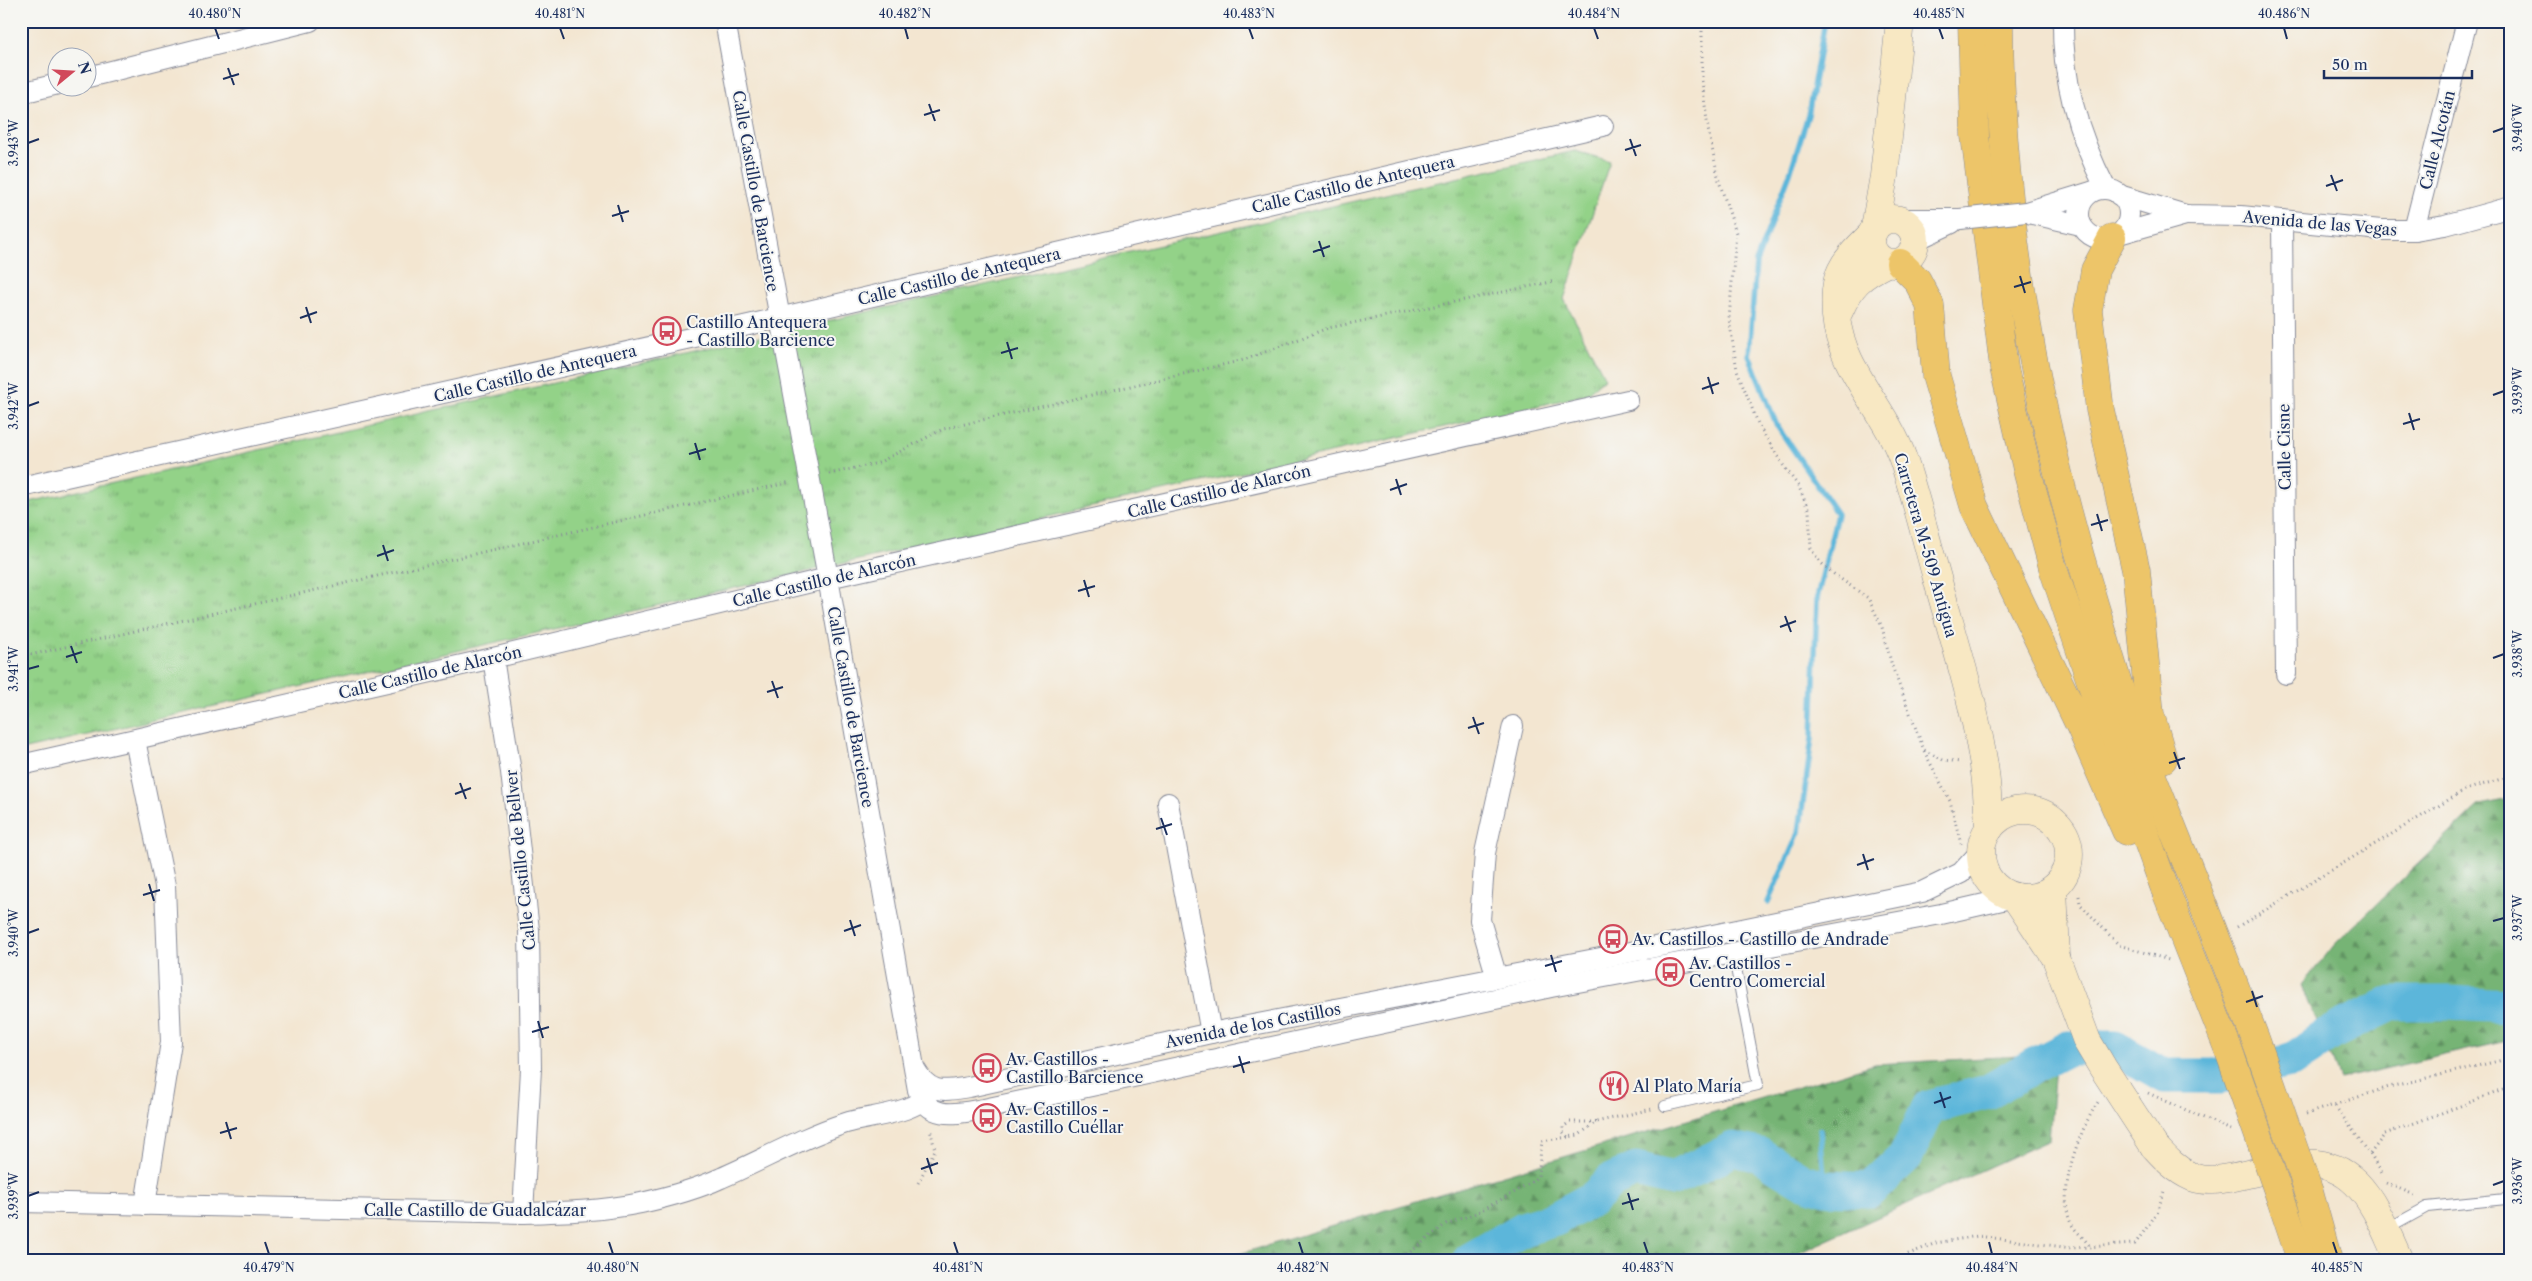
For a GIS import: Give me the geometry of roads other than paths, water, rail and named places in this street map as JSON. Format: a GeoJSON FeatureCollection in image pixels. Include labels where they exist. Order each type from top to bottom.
{"type":"FeatureCollection","features":[{"type":"Feature","properties":{"kind":"highway"},"geometry":{"type":"LineString","coordinates":[[1972,21],[1975,136],[2004,368],[2028,474],[2053,568],[2099,706],[2165,889],[2229,1051],[2300,1260]]}},
{"type":"Feature","properties":{"kind":"highway"},"geometry":{"type":"LineString","coordinates":[[1999,21],[2004,142],[2016,256],[2034,368],[2056,470],[2125,703],[2255,1038],[2309,1192],[2328,1260]]}},
{"type":"Feature","properties":{"kind":"highway"},"geometry":{"type":"LineString","coordinates":[[2116,236],[2095,270],[2088,310],[2100,410],[2136,570],[2150,714],[2170,784],[2179,844]]}},
{"type":"Feature","properties":{"kind":"highway"},"geometry":{"type":"LineString","coordinates":[[1893,263],[1916,280],[1930,305],[1936,376],[1974,506],[2080,726],[2139,860],[2165,889]]}},
{"type":"Feature","properties":{"kind":"street"},"geometry":{"type":"LineString","coordinates":[[98,74],[310,21]]}},
{"type":"Feature","properties":{"kind":"street","name":"Calle Castillo de Barcience"},"geometry":{"type":"LineString","coordinates":[[725,21],[828,578],[915,1069],[926,1094]]}},
{"type":"Feature","properties":{"kind":"street"},"geometry":{"type":"LineString","coordinates":[[1893,263],[1873,252],[1881,227],[1884,176],[1900,21]]}},
{"type":"Feature","properties":{"kind":"street"},"geometry":{"type":"LineString","coordinates":[[2063,21],[2071,98],[2082,139],[2106,192]]}},
{"type":"Feature","properties":{"kind":"street","name":"Calle Alcotán"},"geometry":{"type":"LineString","coordinates":[[2414,230],[2467,21]]}},
{"type":"Feature","properties":{"kind":"street"},"geometry":{"type":"LineString","coordinates":[[21,93],[48,86]]}},
{"type":"Feature","properties":{"kind":"street","name":"Calle Castillo de Antequera"},"geometry":{"type":"LineString","coordinates":[[21,487],[779,318],[1603,126]]}},
{"type":"Feature","properties":{"kind":"street"},"geometry":{"type":"LineString","coordinates":[[1881,227],[2026,212],[2106,192],[2125,200],[2129,214],[2128,222],[2116,236],[2098,238],[2091,236],[2081,225],[2026,212]]}},
{"type":"Feature","properties":{"kind":"street"},"geometry":{"type":"LineString","coordinates":[[2081,225],[2080,207],[2106,192]]}},
{"type":"Feature","properties":{"kind":"street","name":"Avenida de las Vegas"},"geometry":{"type":"LineString","coordinates":[[2106,192],[2186,215],[2282,220],[2381,230],[2414,230],[2445,225],[2511,207]]}},
{"type":"Feature","properties":{"kind":"street","name":"Avenida de las Vegas"},"geometry":{"type":"LineString","coordinates":[[2116,236],[2186,215]]}},
{"type":"Feature","properties":{"kind":"street"},"geometry":{"type":"LineString","coordinates":[[1836,317],[1848,290],[1863,275],[1910,257],[1916,240],[1960,219]]}},
{"type":"Feature","properties":{"kind":"street","name":"Calle Cisne"},"geometry":{"type":"LineString","coordinates":[[2282,220],[2286,674]]}},
{"type":"Feature","properties":{"kind":"street"},"geometry":{"type":"LineString","coordinates":[[1881,227],[1908,224],[1916,240]]}},
{"type":"Feature","properties":{"kind":"street","name":"Carretera M-509 Antigua"},"geometry":{"type":"LineString","coordinates":[[1881,227],[1846,261],[1836,280],[1836,317],[1840,335],[1852,366],[1886,422],[1902,457],[1957,650],[1983,754],[2001,789],[2020,810]]}},
{"type":"Feature","properties":{"kind":"street","name":"Calle Castillo de Alarcón"},"geometry":{"type":"LineString","coordinates":[[21,765],[492,658],[828,578],[1628,400]]}},
{"type":"Feature","properties":{"kind":"street","name":"Calle Castillo de Bellver"},"geometry":{"type":"LineString","coordinates":[[492,658],[511,772],[530,930],[531,1069],[523,1213]]}},
{"type":"Feature","properties":{"kind":"street"},"geometry":{"type":"LineString","coordinates":[[1497,978],[1480,920],[1485,853],[1513,726]]}},
{"type":"Feature","properties":{"kind":"street"},"geometry":{"type":"LineString","coordinates":[[136,740],[165,886],[171,1042],[145,1205]]}},
{"type":"Feature","properties":{"kind":"street","name":"Carretera M-509 Antigua"},"geometry":{"type":"LineString","coordinates":[[1979,848],[1983,754]]}},
{"type":"Feature","properties":{"kind":"street"},"geometry":{"type":"LineString","coordinates":[[1168,803],[1211,1033]]}},
{"type":"Feature","properties":{"kind":"street"},"geometry":{"type":"LineString","coordinates":[[2020,810],[2046,815],[2056,823],[2064,834],[2068,847],[2068,862],[2063,876],[2053,888],[2035,897],[2015,897],[2001,890],[1990,880],[1983,866],[1979,848],[1997,820],[2020,810]]}},
{"type":"Feature","properties":{"kind":"street","name":"Avenida de los Castillos"},"geometry":{"type":"LineString","coordinates":[[1979,848],[1961,873],[1922,892],[1497,978],[1211,1033],[968,1087],[937,1090],[926,1094],[937,1112],[949,1113],[984,1109],[1550,988],[1941,914],[2015,897]]}},
{"type":"Feature","properties":{"kind":"street"},"geometry":{"type":"LineString","coordinates":[[2053,888],[2056,958]]}},
{"type":"Feature","properties":{"kind":"street"},"geometry":{"type":"LineString","coordinates":[[2015,897],[2056,958],[2087,1040],[2102,1068],[2163,1156],[2194,1177],[2213,1181],[2302,1163],[2335,1167],[2357,1184],[2371,1204],[2399,1260]]}},
{"type":"Feature","properties":{"kind":"street","name":"Calle Castillo de Guadalcázar"},"geometry":{"type":"LineString","coordinates":[[21,1202],[523,1213],[594,1211],[641,1203],[691,1190],[817,1133],[849,1122],[910,1107],[926,1094]]}},
{"type":"Feature","properties":{"kind":"lane"},"geometry":{"type":"LineString","coordinates":[[1665,1106],[1758,1084],[1733,952]]}},
{"type":"Feature","properties":{"kind":"lane"},"geometry":{"type":"LineString","coordinates":[[2384,1230],[2427,1207],[2506,1199]]}},
{"type":"Feature","properties":{"kind":"waterway"},"geometry":{"type":"LineString","coordinates":[[1768,902],[1799,832],[1812,738],[1817,598],[1837,514],[1777,426],[1749,355],[1756,262],[1790,173],[1808,115],[1825,21]]}},
{"type":"Feature","properties":{"kind":"waterway"},"geometry":{"type":"LineString","coordinates":[[1470,1260],[1523,1229],[1555,1219],[1594,1198],[1611,1181],[1636,1170],[1673,1179],[1733,1149],[1760,1155],[1801,1180],[1825,1188],[1870,1190],[1906,1156],[1929,1107],[1988,1092],[2068,1048],[2115,1048],[2164,1076],[2222,1076],[2291,1061],[2333,1032],[2392,1003],[2511,1006]]}},
{"type":"Feature","properties":{"kind":"waterway"},"geometry":{"type":"LineString","coordinates":[[1820,1130],[1825,1188]]}},
{"type":"Feature","properties":{"kind":"waterway"},"geometry":{"type":"LineString","coordinates":[[1480,1260],[1481,1252]]}},
{"type":"Feature","properties":{"kind":"place","name":"Castillo Antequera - Castillo Barcience"},"geometry":{"type":"Point","coordinates":[667,331]}},
{"type":"Feature","properties":{"kind":"place","name":"Av. Castillos - Castillo de Andrade"},"geometry":{"type":"Point","coordinates":[1613,939]}},
{"type":"Feature","properties":{"kind":"place","name":"Av. Castillos - Centro Comercial"},"geometry":{"type":"Point","coordinates":[1670,972]}},
{"type":"Feature","properties":{"kind":"place","name":"Av. Castillos - Castillo Barcience"},"geometry":{"type":"Point","coordinates":[987,1068]}},
{"type":"Feature","properties":{"kind":"place","name":"Al Plato María"},"geometry":{"type":"Point","coordinates":[1614,1086]}},
{"type":"Feature","properties":{"kind":"place","name":"Av. Castillos - Castillo Cuéllar"},"geometry":{"type":"Point","coordinates":[987,1118]}}]}
